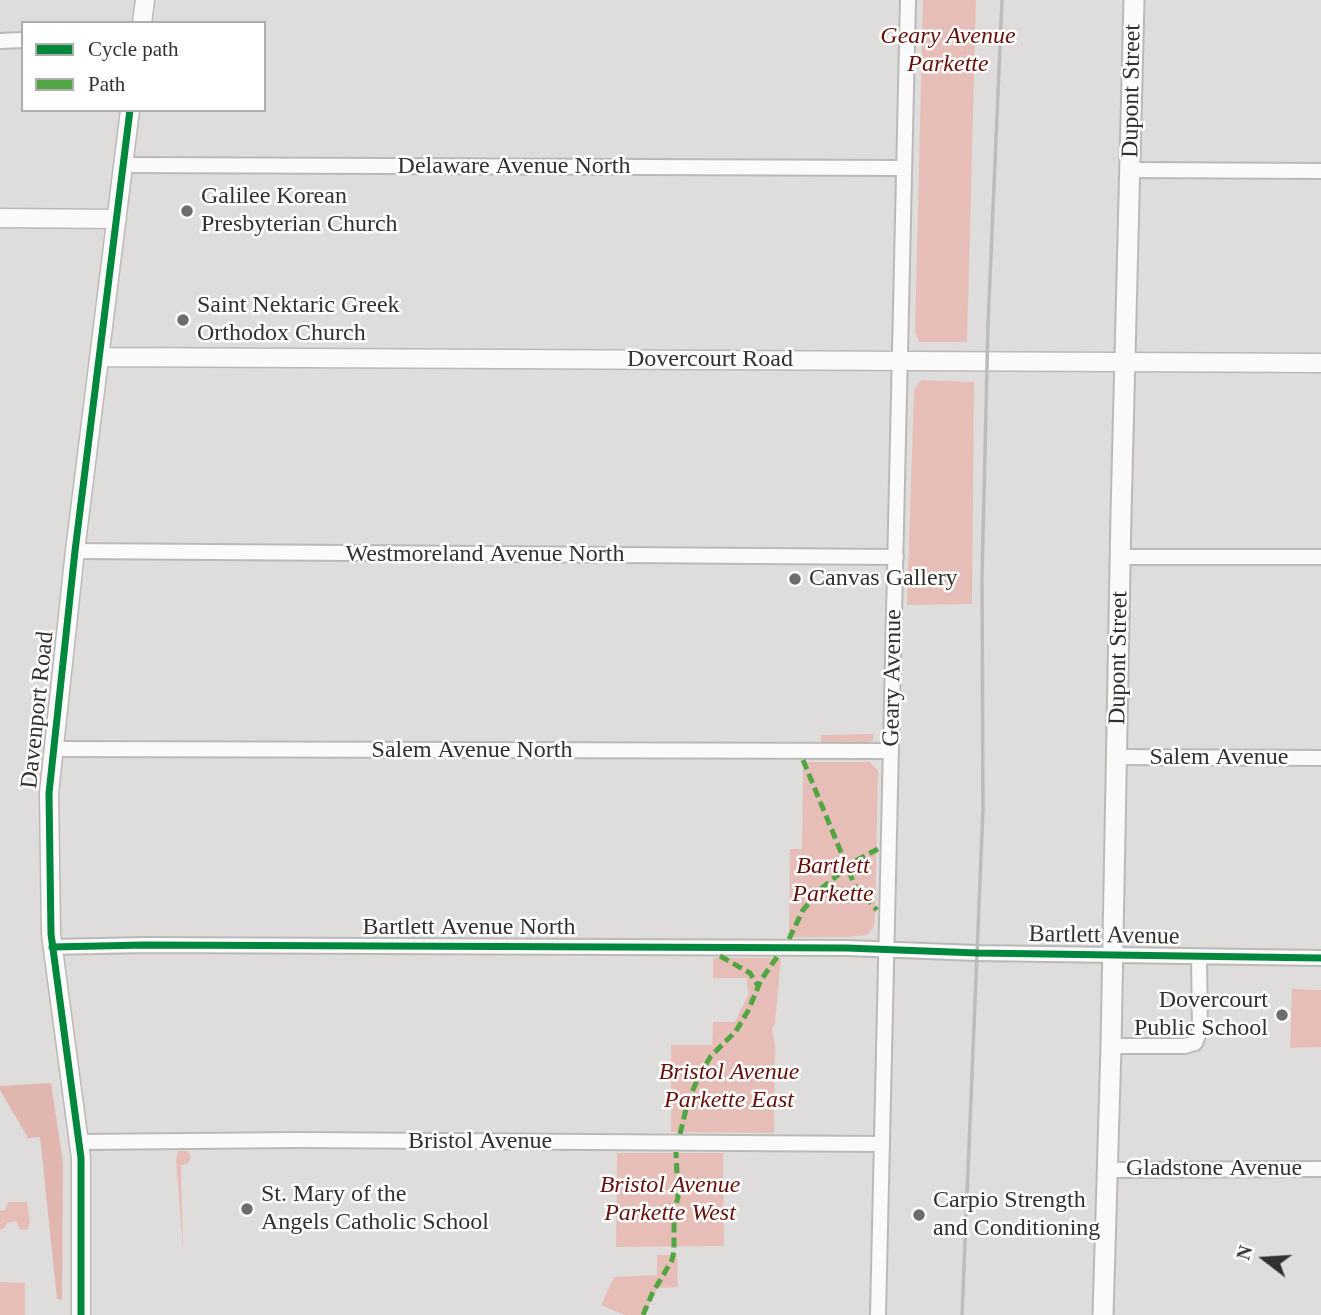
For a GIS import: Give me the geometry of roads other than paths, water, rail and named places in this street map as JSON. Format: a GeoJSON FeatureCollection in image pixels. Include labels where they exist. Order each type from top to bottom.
{"type":"FeatureCollection","features":[{"type":"Feature","properties":{"kind":"main road","name":"Dupont Street"},"geometry":{"type":"LineString","coordinates":[[1103,1315],[1134,0]]}},
{"type":"Feature","properties":{"kind":"street"},"geometry":{"type":"LineString","coordinates":[[142,21],[145,0]]}},
{"type":"Feature","properties":{"kind":"street","name":"Geary Avenue"},"geometry":{"type":"LineString","coordinates":[[878,1315],[908,0]]}},
{"type":"Feature","properties":{"kind":"street"},"geometry":{"type":"LineString","coordinates":[[0,41],[21,40]]}},
{"type":"Feature","properties":{"kind":"street","name":"Davenport Road"},"geometry":{"type":"LineString","coordinates":[[81,1315],[82,1180],[52,947],[48,842],[52,749],[130,112]]}},
{"type":"Feature","properties":{"kind":"street","name":"Delaware Avenue North"},"geometry":{"type":"LineString","coordinates":[[124,165],[904,168]]}},
{"type":"Feature","properties":{"kind":"street"},"geometry":{"type":"LineString","coordinates":[[1130,170],[1321,171]]}},
{"type":"Feature","properties":{"kind":"street"},"geometry":{"type":"LineString","coordinates":[[0,218],[117,219]]}},
{"type":"Feature","properties":{"kind":"street","name":"Dovercourt Road"},"geometry":{"type":"LineString","coordinates":[[99,357],[1321,363]]}},
{"type":"Feature","properties":{"kind":"street","name":"Westmoreland Avenue North"},"geometry":{"type":"LineString","coordinates":[[75,551],[896,557]]}},
{"type":"Feature","properties":{"kind":"street"},"geometry":{"type":"LineString","coordinates":[[1120,557],[1321,557]]}},
{"type":"Feature","properties":{"kind":"street","name":"Salem Avenue North"},"geometry":{"type":"LineString","coordinates":[[52,749],[891,751]]}},
{"type":"Feature","properties":{"kind":"street","name":"Salem Avenue"},"geometry":{"type":"LineString","coordinates":[[1118,757],[1321,758]]}},
{"type":"Feature","properties":{"kind":"street","name":"Bartlett Avenue North"},"geometry":{"type":"LineString","coordinates":[[52,947],[145,945],[887,949]]}},
{"type":"Feature","properties":{"kind":"street","name":"Bartlett Avenue"},"geometry":{"type":"LineString","coordinates":[[887,949],[1113,956],[1321,958]]}},
{"type":"Feature","properties":{"kind":"street"},"geometry":{"type":"LineString","coordinates":[[1111,1046],[1195,1044],[1200,1030],[1199,957]]}},
{"type":"Feature","properties":{"kind":"street","name":"Bristol Avenue"},"geometry":{"type":"LineString","coordinates":[[79,1142],[298,1140],[882,1144]]}},
{"type":"Feature","properties":{"kind":"street","name":"Gladstone Avenue"},"geometry":{"type":"LineString","coordinates":[[1107,1170],[1321,1169]]}},
{"type":"Feature","properties":{"kind":"railway"},"geometry":{"type":"LineString","coordinates":[[962,1315],[983,809],[982,577],[988,325],[1002,0]]}},
{"type":"Feature","properties":{"kind":"place","name":"Galilee Korean Presbyterian Church"},"geometry":{"type":"Point","coordinates":[187,211]}},
{"type":"Feature","properties":{"kind":"place","name":"Saint Nektaric Greek Orthodox Church"},"geometry":{"type":"Point","coordinates":[183,320]}},
{"type":"Feature","properties":{"kind":"place","name":"Canvas Gallery"},"geometry":{"type":"Point","coordinates":[795,579]}},
{"type":"Feature","properties":{"kind":"place","name":"Dovercourt Public School"},"geometry":{"type":"Point","coordinates":[1282,1015]}},
{"type":"Feature","properties":{"kind":"place","name":"St. Mary of the Angels Catholic School"},"geometry":{"type":"Point","coordinates":[247,1209]}},
{"type":"Feature","properties":{"kind":"place","name":"Carpio Strength and Conditioning"},"geometry":{"type":"Point","coordinates":[919,1215]}},
{"type":"Feature","properties":{"kind":"park label","name":"Geary Avenue Parkette"},"geometry":{"type":"Point","coordinates":[948,51]}},
{"type":"Feature","properties":{"kind":"park label","name":"Bartlett Parkette"},"geometry":{"type":"Point","coordinates":[833,881]}},
{"type":"Feature","properties":{"kind":"park label","name":"Bristol Avenue Parkette East"},"geometry":{"type":"Point","coordinates":[729,1087]}},
{"type":"Feature","properties":{"kind":"park label","name":"Bristol Avenue Parkette West"},"geometry":{"type":"Point","coordinates":[670,1200]}}]}
